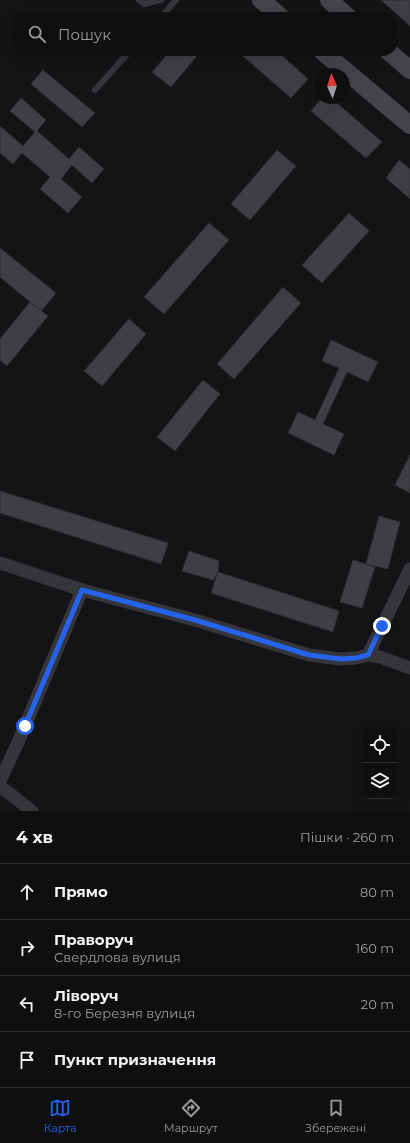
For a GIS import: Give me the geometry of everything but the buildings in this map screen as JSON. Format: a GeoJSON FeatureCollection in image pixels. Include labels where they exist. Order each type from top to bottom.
{"type":"FeatureCollection","features":[{"type":"Feature","properties":{"kind":"street"},"geometry":{"type":"LineString","coordinates":[[261,0],[275,12]]}},
{"type":"Feature","properties":{"kind":"street"},"geometry":{"type":"LineString","coordinates":[[329,0],[342,12]]}},
{"type":"Feature","properties":{"kind":"street"},"geometry":{"type":"LineString","coordinates":[[328,56],[410,125]]}},
{"type":"Feature","properties":{"kind":"street"},"geometry":{"type":"LineString","coordinates":[[394,56],[410,70]]}},
{"type":"Feature","properties":{"kind":"street"},"geometry":{"type":"LineString","coordinates":[[0,563],[82,590],[195,620],[309,655],[341,659],[356,658],[368,655],[380,657],[410,668]]}},
{"type":"Feature","properties":{"kind":"street"},"geometry":{"type":"LineString","coordinates":[[368,655],[410,568]]}},
{"type":"Feature","properties":{"kind":"street"},"geometry":{"type":"LineString","coordinates":[[0,781],[19,740],[82,590]]}},
{"type":"Feature","properties":{"kind":"street"},"geometry":{"type":"LineString","coordinates":[[0,786],[32,811]]}},
{"type":"Feature","properties":{"kind":"lane"},"geometry":{"type":"LineString","coordinates":[[139,0],[144,4],[161,0]]}},
{"type":"Feature","properties":{"kind":"lane"},"geometry":{"type":"LineString","coordinates":[[165,12],[176,0]]}},
{"type":"Feature","properties":{"kind":"lane"},"geometry":{"type":"LineString","coordinates":[[95,90],[126,56]]}},
{"type":"Feature","properties":{"kind":"route"},"geometry":{"type":"LineString","coordinates":[[25,726],[82,590],[195,620],[309,655],[341,659],[356,658],[368,655],[382,626]]}}]}
